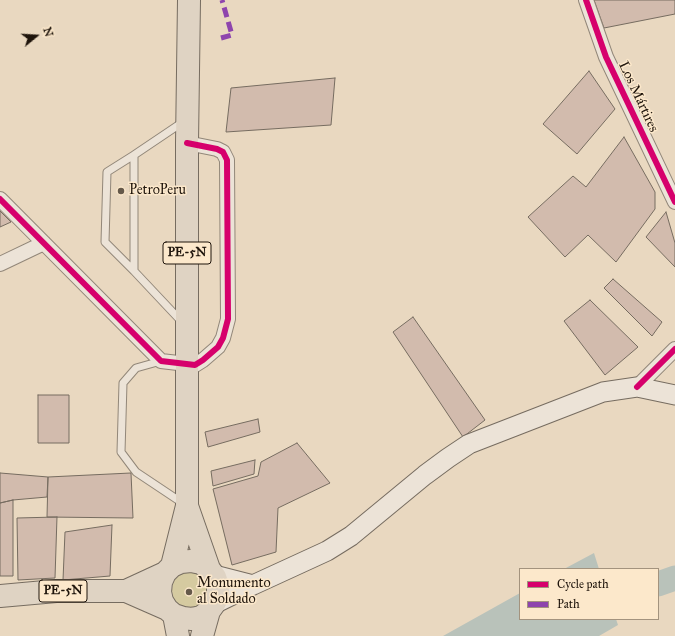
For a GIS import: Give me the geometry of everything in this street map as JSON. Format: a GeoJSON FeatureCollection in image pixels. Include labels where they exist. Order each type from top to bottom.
{"type":"FeatureCollection","features":[{"type":"Feature","properties":{"kind":"main road","name":"PE-5N"},"geometry":{"type":"LineString","coordinates":[[171,612],[162,601],[160,592],[161,582],[169,570],[186,506],[187,120],[189,0]]}},
{"type":"Feature","properties":{"kind":"main road"},"geometry":{"type":"LineString","coordinates":[[202,636],[212,608],[253,585],[327,551],[351,536],[425,475],[469,444],[603,392],[637,387],[675,395]]}},
{"type":"Feature","properties":{"kind":"main road","name":"PE-5N"},"geometry":{"type":"LineString","coordinates":[[0,596],[56,591],[126,591],[183,618],[192,619],[201,616],[212,608],[218,596],[218,586],[211,572],[186,506]]}},
{"type":"Feature","properties":{"kind":"main road","name":"PE-5N"},"geometry":{"type":"LineString","coordinates":[[126,591],[169,570],[181,562],[191,561],[201,563],[211,572]]}},
{"type":"Feature","properties":{"kind":"main road"},"geometry":{"type":"LineString","coordinates":[[211,572],[253,585]]}},
{"type":"Feature","properties":{"kind":"main road"},"geometry":{"type":"LineString","coordinates":[[171,612],[178,636]]}},
{"type":"Feature","properties":{"kind":"street","name":"Los Mártires"},"geometry":{"type":"LineString","coordinates":[[586,0],[606,57],[675,202]]}},
{"type":"Feature","properties":{"kind":"street"},"geometry":{"type":"LineString","coordinates":[[0,199],[161,361],[195,365],[218,347],[223,338],[228,318],[227,160],[224,152],[217,148],[187,144]]}},
{"type":"Feature","properties":{"kind":"street"},"geometry":{"type":"LineString","coordinates":[[0,264],[44,243]]}},
{"type":"Feature","properties":{"kind":"street"},"geometry":{"type":"LineString","coordinates":[[637,387],[675,349]]}},
{"type":"Feature","properties":{"kind":"lane"},"geometry":{"type":"LineString","coordinates":[[187,120],[107,172],[105,242],[187,328]]}},
{"type":"Feature","properties":{"kind":"lane"},"geometry":{"type":"LineString","coordinates":[[134,155],[134,271]]}},
{"type":"Feature","properties":{"kind":"lane"},"geometry":{"type":"LineString","coordinates":[[161,361],[136,368],[122,383],[121,452],[136,472],[186,506]]}},
{"type":"Feature","properties":{"kind":"shaded area"},"geometry":{"type":"Polygon","coordinates":[[[594,553],[599,568],[566,568],[594,553]]]}},
{"type":"Feature","properties":{"kind":"shaded area"},"geometry":{"type":"Polygon","coordinates":[[[204,570],[209,598],[191,617],[174,602],[172,590],[174,579],[178,571],[204,570]]]}},
{"type":"Feature","properties":{"kind":"shaded area"},"geometry":{"type":"Polygon","coordinates":[[[519,594],[519,620],[616,620],[618,625],[599,636],[443,636],[519,594]]]}},
{"type":"Feature","properties":{"kind":"building"},"geometry":{"type":"Polygon","coordinates":[[[594,0],[675,0],[675,14],[604,28],[594,0]]]}},
{"type":"Feature","properties":{"kind":"building"},"geometry":{"type":"Polygon","coordinates":[[[589,71],[615,109],[577,154],[543,124],[589,71]]]}},
{"type":"Feature","properties":{"kind":"building"},"geometry":{"type":"Polygon","coordinates":[[[335,78],[331,125],[226,132],[231,88],[335,78]]]}},
{"type":"Feature","properties":{"kind":"building"},"geometry":{"type":"Polygon","coordinates":[[[624,137],[655,192],[655,209],[616,262],[588,235],[565,257],[528,217],[573,176],[586,187],[624,137]]]}},
{"type":"Feature","properties":{"kind":"building"},"geometry":{"type":"Polygon","coordinates":[[[0,211],[11,222],[0,227],[0,211]]]}},
{"type":"Feature","properties":{"kind":"building"},"geometry":{"type":"Polygon","coordinates":[[[666,212],[675,243],[675,267],[646,237],[666,212]]]}},
{"type":"Feature","properties":{"kind":"building"},"geometry":{"type":"Polygon","coordinates":[[[613,279],[662,322],[652,336],[604,288],[613,279]]]}},
{"type":"Feature","properties":{"kind":"building"},"geometry":{"type":"Polygon","coordinates":[[[590,300],[638,347],[605,375],[564,321],[590,300]]]}},
{"type":"Feature","properties":{"kind":"building"},"geometry":{"type":"Polygon","coordinates":[[[413,317],[485,420],[463,437],[393,332],[413,317]]]}},
{"type":"Feature","properties":{"kind":"building"},"geometry":{"type":"Polygon","coordinates":[[[38,395],[69,395],[69,443],[38,443],[38,395]]]}},
{"type":"Feature","properties":{"kind":"building"},"geometry":{"type":"Polygon","coordinates":[[[258,419],[260,432],[208,447],[205,432],[258,419]]]}},
{"type":"Feature","properties":{"kind":"building"},"geometry":{"type":"Polygon","coordinates":[[[297,443],[330,483],[278,508],[276,552],[232,565],[213,489],[258,476],[261,462],[297,443]]]}},
{"type":"Feature","properties":{"kind":"building"},"geometry":{"type":"Polygon","coordinates":[[[255,460],[254,474],[213,486],[211,471],[255,460]]]}},
{"type":"Feature","properties":{"kind":"building"},"geometry":{"type":"Polygon","coordinates":[[[0,473],[48,477],[47,497],[13,500],[0,503],[0,473]]]}},
{"type":"Feature","properties":{"kind":"building"},"geometry":{"type":"Polygon","coordinates":[[[131,473],[133,518],[47,517],[48,477],[131,473]]]}},
{"type":"Feature","properties":{"kind":"building"},"geometry":{"type":"Polygon","coordinates":[[[13,500],[13,576],[0,576],[0,503],[13,500]]]}},
{"type":"Feature","properties":{"kind":"building"},"geometry":{"type":"Polygon","coordinates":[[[57,517],[55,578],[18,580],[17,518],[57,517]]]}},
{"type":"Feature","properties":{"kind":"building"},"geometry":{"type":"Polygon","coordinates":[[[112,525],[110,576],[63,580],[65,532],[112,525]]]}},
{"type":"Feature","properties":{"kind":"waterway"},"geometry":{"type":"LineString","coordinates":[[659,584],[675,578]]}},
{"type":"Feature","properties":{"kind":"marked path"},"geometry":{"type":"LineString","coordinates":[[221,38],[232,35],[222,0]]}},
{"type":"Feature","properties":{"kind":"cycle path"},"geometry":{"type":"LineString","coordinates":[[586,0],[606,57],[675,202]]}},
{"type":"Feature","properties":{"kind":"cycle path"},"geometry":{"type":"LineString","coordinates":[[0,199],[161,361],[195,365],[218,347],[223,338],[228,319],[227,160],[223,152],[217,149],[187,143]]}},
{"type":"Feature","properties":{"kind":"cycle path"},"geometry":{"type":"LineString","coordinates":[[637,387],[675,349]]}},
{"type":"Feature","properties":{"kind":"place","name":"PetroPeru"},"geometry":{"type":"Point","coordinates":[121,191]}},
{"type":"Feature","properties":{"kind":"place","name":"Monumento al Soldado"},"geometry":{"type":"Point","coordinates":[189,592]}}]}
